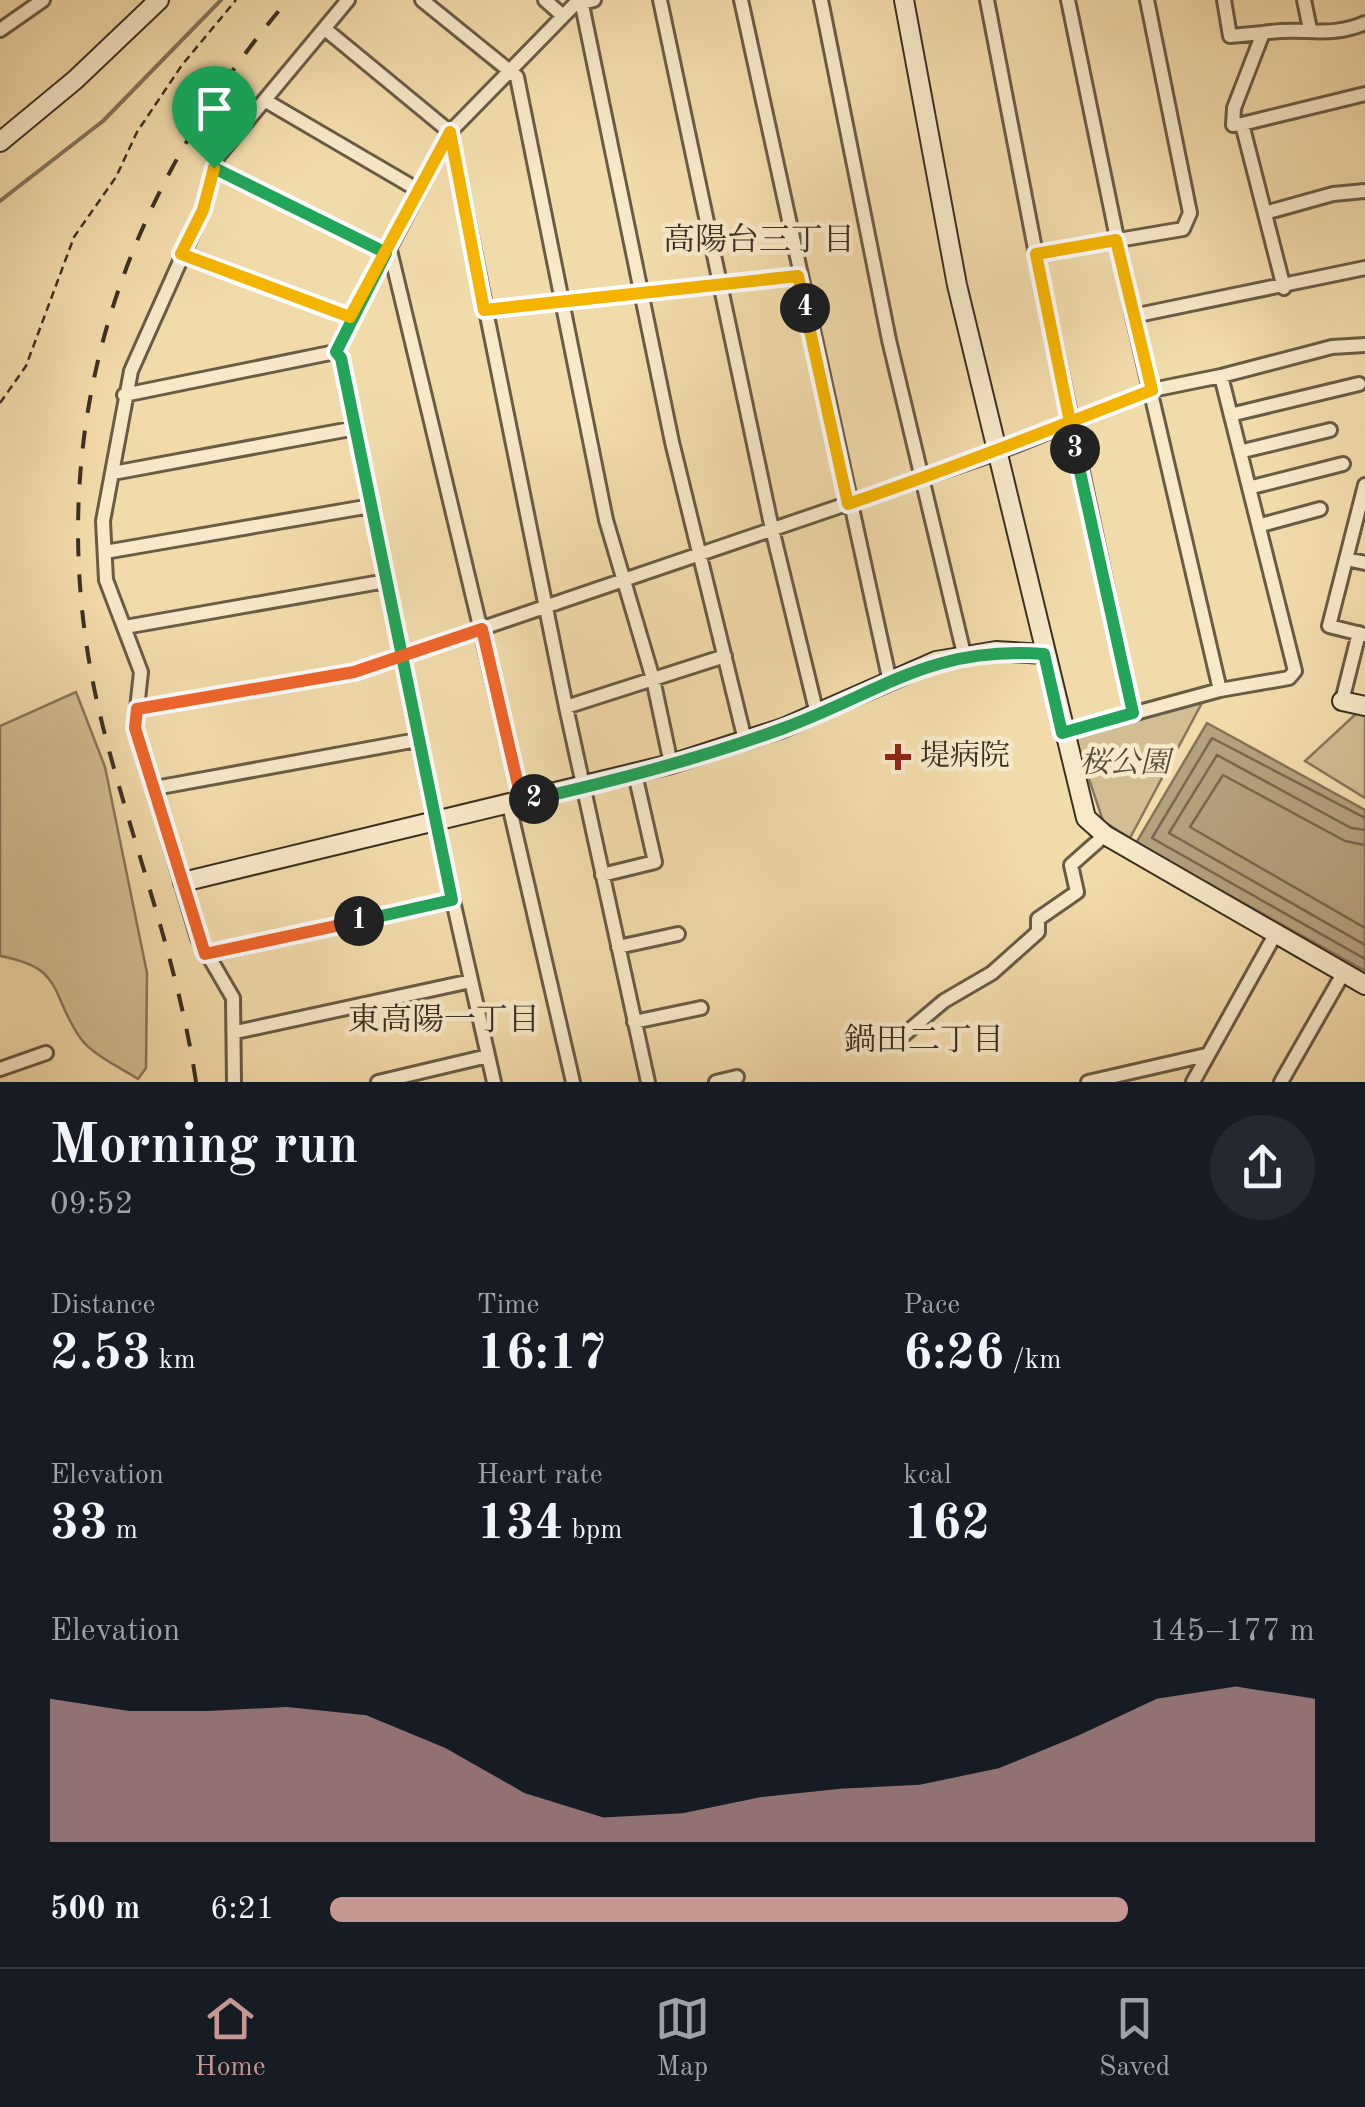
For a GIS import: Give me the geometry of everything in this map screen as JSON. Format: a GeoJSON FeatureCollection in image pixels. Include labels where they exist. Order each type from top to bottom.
{"type":"FeatureCollection","features":[{"type":"Feature","properties":{"kind":"street"},"geometry":{"type":"LineString","coordinates":[[0,30],[42,0]]}},
{"type":"Feature","properties":{"kind":"street"},"geometry":{"type":"LineString","coordinates":[[0,142],[75,80],[159,0]]}},
{"type":"Feature","properties":{"kind":"street"},"geometry":{"type":"LineString","coordinates":[[234,1082],[233,998],[205,954],[135,728],[141,672],[106,580],[103,521],[124,395],[203,210],[218,156],[348,0]]}},
{"type":"Feature","properties":{"kind":"street"},"geometry":{"type":"LineString","coordinates":[[422,0],[518,77],[566,302],[606,520],[653,680],[671,764]]}},
{"type":"Feature","properties":{"kind":"street"},"geometry":{"type":"LineString","coordinates":[[545,0],[563,16]]}},
{"type":"Feature","properties":{"kind":"street"},"geometry":{"type":"LineString","coordinates":[[660,0],[772,529],[817,714]]}},
{"type":"Feature","properties":{"kind":"street"},"geometry":{"type":"LineString","coordinates":[[741,0],[798,276],[890,682]]}},
{"type":"Feature","properties":{"kind":"street"},"geometry":{"type":"LineString","coordinates":[[822,0],[889,340],[964,654]]}},
{"type":"Feature","properties":{"kind":"street"},"geometry":{"type":"LineString","coordinates":[[904,0],[939,201],[1081,806],[1105,835],[1365,985]]}},
{"type":"Feature","properties":{"kind":"street"},"geometry":{"type":"LineString","coordinates":[[987,0],[1070,422],[1133,713]]}},
{"type":"Feature","properties":{"kind":"street"},"geometry":{"type":"LineString","coordinates":[[1068,0],[1116,240],[1220,690]]}},
{"type":"Feature","properties":{"kind":"street"},"geometry":{"type":"LineString","coordinates":[[1036,254],[1183,229],[1190,214],[1148,0]]}},
{"type":"Feature","properties":{"kind":"street"},"geometry":{"type":"LineString","coordinates":[[1224,0],[1230,36],[1310,29],[1342,34],[1365,24]]}},
{"type":"Feature","properties":{"kind":"street"},"geometry":{"type":"LineString","coordinates":[[1304,0],[1310,29]]}},
{"type":"Feature","properties":{"kind":"street"},"geometry":{"type":"LineString","coordinates":[[336,352],[350,317],[450,132],[563,16],[586,1],[698,554],[745,740]]}},
{"type":"Feature","properties":{"kind":"street"},"geometry":{"type":"LineString","coordinates":[[325,30],[450,132],[545,608],[648,1082]]}},
{"type":"Feature","properties":{"kind":"street"},"geometry":{"type":"LineString","coordinates":[[1263,32],[1234,108],[1233,125],[1365,94]]}},
{"type":"Feature","properties":{"kind":"street"},"geometry":{"type":"LineString","coordinates":[[266,101],[418,190]]}},
{"type":"Feature","properties":{"kind":"street"},"geometry":{"type":"LineString","coordinates":[[1242,124],[1284,288]]}},
{"type":"Feature","properties":{"kind":"street"},"geometry":{"type":"LineString","coordinates":[[214,168],[388,249]]}},
{"type":"Feature","properties":{"kind":"street"},"geometry":{"type":"LineString","coordinates":[[1265,213],[1332,194],[1365,191]]}},
{"type":"Feature","properties":{"kind":"street"},"geometry":{"type":"LineString","coordinates":[[388,249],[482,629],[573,1082]]}},
{"type":"Feature","properties":{"kind":"street"},"geometry":{"type":"LineString","coordinates":[[181,254],[350,317]]}},
{"type":"Feature","properties":{"kind":"street"},"geometry":{"type":"LineString","coordinates":[[1133,316],[1284,288],[1365,268]]}},
{"type":"Feature","properties":{"kind":"street"},"geometry":{"type":"LineString","coordinates":[[484,310],[798,276]]}},
{"type":"Feature","properties":{"kind":"street"},"geometry":{"type":"LineString","coordinates":[[137,709],[354,672],[996,453],[1152,390],[1222,376],[1332,346],[1365,344]]}},
{"type":"Feature","properties":{"kind":"street"},"geometry":{"type":"LineString","coordinates":[[124,395],[336,352]]}},
{"type":"Feature","properties":{"kind":"street"},"geometry":{"type":"LineString","coordinates":[[336,352],[341,358],[434,821],[494,1082]]}},
{"type":"Feature","properties":{"kind":"street"},"geometry":{"type":"LineString","coordinates":[[1062,733],[1220,690],[1289,678],[1295,671],[1222,376]]}},
{"type":"Feature","properties":{"kind":"street"},"geometry":{"type":"LineString","coordinates":[[1234,414],[1359,384]]}},
{"type":"Feature","properties":{"kind":"street"},"geometry":{"type":"LineString","coordinates":[[114,473],[356,428]]}},
{"type":"Feature","properties":{"kind":"street"},"geometry":{"type":"LineString","coordinates":[[1243,451],[1330,430]]}},
{"type":"Feature","properties":{"kind":"street"},"geometry":{"type":"LineString","coordinates":[[1252,488],[1343,464]]}},
{"type":"Feature","properties":{"kind":"street"},"geometry":{"type":"LineString","coordinates":[[1364,489],[1329,626],[1362,634],[1342,700],[1365,706]]}},
{"type":"Feature","properties":{"kind":"street"},"geometry":{"type":"LineString","coordinates":[[105,552],[371,506]]}},
{"type":"Feature","properties":{"kind":"street"},"geometry":{"type":"LineString","coordinates":[[1261,525],[1320,510]]}},
{"type":"Feature","properties":{"kind":"street"},"geometry":{"type":"LineString","coordinates":[[1346,558],[1365,564]]}},
{"type":"Feature","properties":{"kind":"street"},"geometry":{"type":"LineString","coordinates":[[126,628],[386,581]]}},
{"type":"Feature","properties":{"kind":"street"},"geometry":{"type":"LineString","coordinates":[[182,882],[671,764],[817,714],[964,654],[1044,654]]}},
{"type":"Feature","properties":{"kind":"street"},"geometry":{"type":"LineString","coordinates":[[566,708],[725,656]]}},
{"type":"Feature","properties":{"kind":"street"},"geometry":{"type":"LineString","coordinates":[[155,788],[418,740]]}},
{"type":"Feature","properties":{"kind":"street"},"geometry":{"type":"LineString","coordinates":[[602,875],[655,862],[635,774]]}},
{"type":"Feature","properties":{"kind":"street"},"geometry":{"type":"LineString","coordinates":[[899,1040],[944,1002],[992,973],[1038,932],[1038,919],[1078,892],[1070,864],[1105,835]]}},
{"type":"Feature","properties":{"kind":"street"},"geometry":{"type":"LineString","coordinates":[[205,954],[452,900]]}},
{"type":"Feature","properties":{"kind":"street"},"geometry":{"type":"LineString","coordinates":[[1193,1082],[1276,933]]}},
{"type":"Feature","properties":{"kind":"street"},"geometry":{"type":"LineString","coordinates":[[618,947],[678,934]]}},
{"type":"Feature","properties":{"kind":"street"},"geometry":{"type":"LineString","coordinates":[[1280,1082],[1344,972]]}},
{"type":"Feature","properties":{"kind":"street"},"geometry":{"type":"LineString","coordinates":[[236,1032],[470,982]]}},
{"type":"Feature","properties":{"kind":"street"},"geometry":{"type":"LineString","coordinates":[[634,1022],[701,1008]]}},
{"type":"Feature","properties":{"kind":"street"},"geometry":{"type":"LineString","coordinates":[[0,1069],[46,1053]]}},
{"type":"Feature","properties":{"kind":"street"},"geometry":{"type":"LineString","coordinates":[[378,1082],[488,1056]]}},
{"type":"Feature","properties":{"kind":"street"},"geometry":{"type":"LineString","coordinates":[[1088,1082],[1206,1056]]}},
{"type":"Feature","properties":{"kind":"street"},"geometry":{"type":"LineString","coordinates":[[716,1082],[737,1077]]}},
{"type":"Feature","properties":{"kind":"path"},"geometry":{"type":"LineString","coordinates":[[0,403],[26,366],[74,236],[116,177],[137,132],[182,65],[236,0]]}},
{"type":"Feature","properties":{"kind":"green space"},"geometry":{"type":"Polygon","coordinates":[[[76,692],[105,767],[147,973],[146,1068],[138,1079],[86,1045],[46,976],[21,961],[0,956],[0,726],[76,692]]]}},
{"type":"Feature","properties":{"kind":"green space","name":"桜公園"},"geometry":{"type":"Polygon","coordinates":[[[1203,701],[1130,838],[1103,821],[1075,737],[1203,701]]]}},
{"type":"Feature","properties":{"kind":"green space"},"geometry":{"type":"Polygon","coordinates":[[[1359,711],[1365,712],[1365,798],[1305,761],[1359,711]]]}},
{"type":"Feature","properties":{"kind":"water"},"geometry":{"type":"Polygon","coordinates":[[[1207,723],[1365,810],[1365,971],[1136,843],[1207,723]]]}},
{"type":"Feature","properties":{"kind":"waterway"},"geometry":{"type":"LineString","coordinates":[[0,201],[103,121],[221,0]]}},
{"type":"Feature","properties":{"kind":"railway"},"geometry":{"type":"LineString","coordinates":[[196,1082],[167,949],[104,731],[84,630],[78,532],[84,436],[103,342],[133,252],[174,165],[226,81],[288,0]]}},
{"type":"Feature","properties":{"kind":"place","name":"堤病院"},"geometry":{"type":"Point","coordinates":[898,757]}},
{"type":"Feature","properties":{"kind":"district","name":"高陽台三丁目"},"geometry":{"type":"Point","coordinates":[759,242]}},
{"type":"Feature","properties":{"kind":"district","name":"東高陽一丁目"},"geometry":{"type":"Point","coordinates":[444,1022]}},
{"type":"Feature","properties":{"kind":"district","name":"鍋田二丁目"},"geometry":{"type":"Point","coordinates":[924,1042]}},
{"type":"Feature","properties":{"kind":"route"},"geometry":{"type":"LineString","coordinates":[[214,168],[203,210],[181,254],[350,317],[386,253],[450,132],[484,310],[798,276],[848,504],[996,453],[1070,422],[1152,390],[1116,240],[1036,254],[1070,422],[1133,713],[1062,733],[1044,654],[964,654],[936,662],[784,728],[671,764],[522,802],[482,629],[401,656],[354,672],[137,709],[135,728],[205,954],[452,900],[418,740],[401,656],[371,506],[341,358],[336,352],[350,317],[386,253],[214,168]]}}]}
